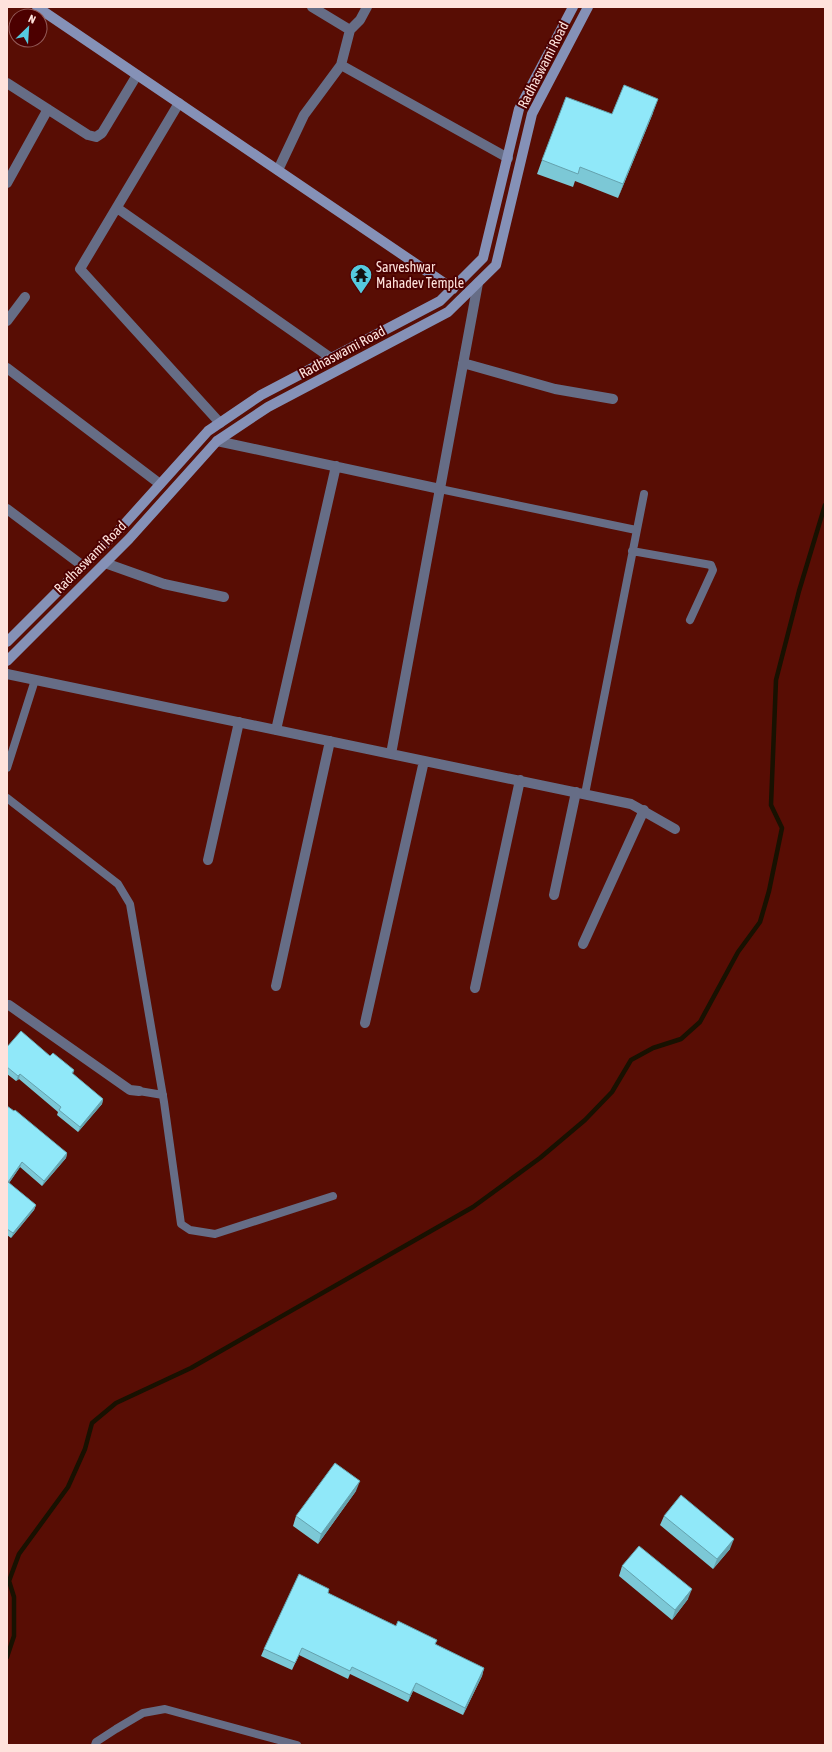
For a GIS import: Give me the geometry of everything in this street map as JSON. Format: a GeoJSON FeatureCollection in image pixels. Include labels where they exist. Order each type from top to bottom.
{"type":"FeatureCollection","features":[{"type":"Feature","properties":{"kind":"street"},"geometry":{"type":"LineString","coordinates":[[37,7],[453,289]]}},
{"type":"Feature","properties":{"kind":"street"},"geometry":{"type":"LineString","coordinates":[[312,7],[350,30]]}},
{"type":"Feature","properties":{"kind":"street"},"geometry":{"type":"LineString","coordinates":[[278,170],[304,115],[341,65],[350,30],[360,20],[367,7]]}},
{"type":"Feature","properties":{"kind":"street","name":"Radhaswami Road"},"geometry":{"type":"LineString","coordinates":[[7,642],[119,530],[208,431],[261,395],[440,301],[483,258],[519,109],[572,7]]}},
{"type":"Feature","properties":{"kind":"street","name":"Radhaswami Road"},"geometry":{"type":"LineString","coordinates":[[7,660],[129,539],[217,441],[268,407],[448,312],[496,265],[532,114],[588,7]]}},
{"type":"Feature","properties":{"kind":"street"},"geometry":{"type":"LineString","coordinates":[[341,65],[508,158]]}},
{"type":"Feature","properties":{"kind":"street"},"geometry":{"type":"LineString","coordinates":[[7,83],[88,135],[96,137],[102,134],[137,75]]}},
{"type":"Feature","properties":{"kind":"street"},"geometry":{"type":"LineString","coordinates":[[179,103],[80,269],[220,423]]}},
{"type":"Feature","properties":{"kind":"street"},"geometry":{"type":"LineString","coordinates":[[7,183],[48,109]]}},
{"type":"Feature","properties":{"kind":"street"},"geometry":{"type":"LineString","coordinates":[[117,208],[331,358]]}},
{"type":"Feature","properties":{"kind":"street"},"geometry":{"type":"LineString","coordinates":[[391,754],[478,283]]}},
{"type":"Feature","properties":{"kind":"street"},"geometry":{"type":"LineString","coordinates":[[7,321],[25,297]]}},
{"type":"Feature","properties":{"kind":"street"},"geometry":{"type":"LineString","coordinates":[[463,363],[555,389],[613,399]]}},
{"type":"Feature","properties":{"kind":"street"},"geometry":{"type":"LineString","coordinates":[[7,368],[160,484]]}},
{"type":"Feature","properties":{"kind":"street"},"geometry":{"type":"LineString","coordinates":[[217,441],[440,489]]}},
{"type":"Feature","properties":{"kind":"street"},"geometry":{"type":"LineString","coordinates":[[276,730],[336,466]]}},
{"type":"Feature","properties":{"kind":"street"},"geometry":{"type":"LineString","coordinates":[[7,509],[83,566]]}},
{"type":"Feature","properties":{"kind":"street"},"geometry":{"type":"LineString","coordinates":[[105,563],[164,584],[224,597]]}},
{"type":"Feature","properties":{"kind":"street"},"geometry":{"type":"LineString","coordinates":[[7,674],[631,804],[644,810],[674,829]]}},
{"type":"Feature","properties":{"kind":"street"},"geometry":{"type":"LineString","coordinates":[[208,860],[239,722]]}},
{"type":"Feature","properties":{"kind":"street"},"geometry":{"type":"LineString","coordinates":[[276,986],[330,741]]}},
{"type":"Feature","properties":{"kind":"street"},"geometry":{"type":"LineString","coordinates":[[365,1023],[424,761]]}},
{"type":"Feature","properties":{"kind":"street"},"geometry":{"type":"LineString","coordinates":[[475,988],[520,780]]}},
{"type":"Feature","properties":{"kind":"street"},"geometry":{"type":"LineString","coordinates":[[554,895],[580,793]]}},
{"type":"Feature","properties":{"kind":"street"},"geometry":{"type":"LineString","coordinates":[[583,944],[644,810]]}},
{"type":"Feature","properties":{"kind":"street"},"geometry":{"type":"LineString","coordinates":[[8,1006],[130,1090],[139,1091]]}},
{"type":"Feature","properties":{"kind":"lane"},"geometry":{"type":"LineString","coordinates":[[440,489],[636,530]]}},
{"type":"Feature","properties":{"kind":"lane"},"geometry":{"type":"LineString","coordinates":[[580,793],[644,494]]}},
{"type":"Feature","properties":{"kind":"lane"},"geometry":{"type":"LineString","coordinates":[[632,551],[710,565],[713,570],[690,620]]}},
{"type":"Feature","properties":{"kind":"lane"},"geometry":{"type":"LineString","coordinates":[[7,768],[35,680]]}},
{"type":"Feature","properties":{"kind":"lane"},"geometry":{"type":"LineString","coordinates":[[7,798],[118,884],[130,904],[163,1095],[181,1224],[190,1230],[215,1234],[333,1196]]}},
{"type":"Feature","properties":{"kind":"lane"},"geometry":{"type":"LineString","coordinates":[[139,1091],[163,1095]]}},
{"type":"Feature","properties":{"kind":"lane"},"geometry":{"type":"LineString","coordinates":[[96,1745],[96,1742],[116,1728],[143,1713],[165,1709],[297,1745]]}},
{"type":"Feature","properties":{"kind":"building"},"geometry":{"type":"Polygon","coordinates":[[[624,85],[658,99],[623,184],[580,167],[578,174],[542,160],[566,97],[612,114],[624,85]]]}},
{"type":"Feature","properties":{"kind":"building"},"geometry":{"type":"Polygon","coordinates":[[[21,1031],[50,1056],[53,1053],[74,1070],[72,1073],[103,1099],[80,1127],[59,1110],[61,1107],[20,1074],[18,1076],[7,1067],[7,1047],[21,1031]]]}},
{"type":"Feature","properties":{"kind":"building"},"geometry":{"type":"Polygon","coordinates":[[[7,1106],[14,1111],[15,1110],[67,1153],[44,1181],[22,1162],[8,1182],[36,1205],[13,1233],[7,1229],[7,1106]]]}},
{"type":"Feature","properties":{"kind":"building"},"geometry":{"type":"Polygon","coordinates":[[[335,1463],[360,1481],[321,1534],[296,1516],[335,1463]]]}},
{"type":"Feature","properties":{"kind":"building"},"geometry":{"type":"Polygon","coordinates":[[[681,1495],[734,1539],[717,1559],[664,1516],[681,1495]]]}},
{"type":"Feature","properties":{"kind":"building"},"geometry":{"type":"Polygon","coordinates":[[[639,1546],[692,1589],[675,1610],[622,1566],[639,1546]]]}},
{"type":"Feature","properties":{"kind":"building"},"geometry":{"type":"Polygon","coordinates":[[[299,1574],[329,1589],[328,1593],[396,1626],[398,1621],[437,1640],[435,1644],[484,1668],[465,1708],[416,1683],[410,1695],[352,1667],[350,1671],[302,1648],[295,1663],[264,1649],[299,1574]]]}},
{"type":"Feature","properties":{"kind":"waterway"},"geometry":{"type":"LineString","coordinates":[[7,1657],[14,1636],[14,1597],[9,1581],[19,1554],[68,1487],[85,1449],[92,1423],[116,1403],[191,1368],[473,1207],[540,1158],[585,1120],[612,1092],[631,1060],[653,1048],[681,1039],[700,1022],[738,952],[760,922],[769,891],[782,828],[771,805],[776,680],[799,591],[825,505]]}},
{"type":"Feature","properties":{"kind":"place","name":"Sarveshwar Mahadev Temple"},"geometry":{"type":"Point","coordinates":[361,294]}}]}
